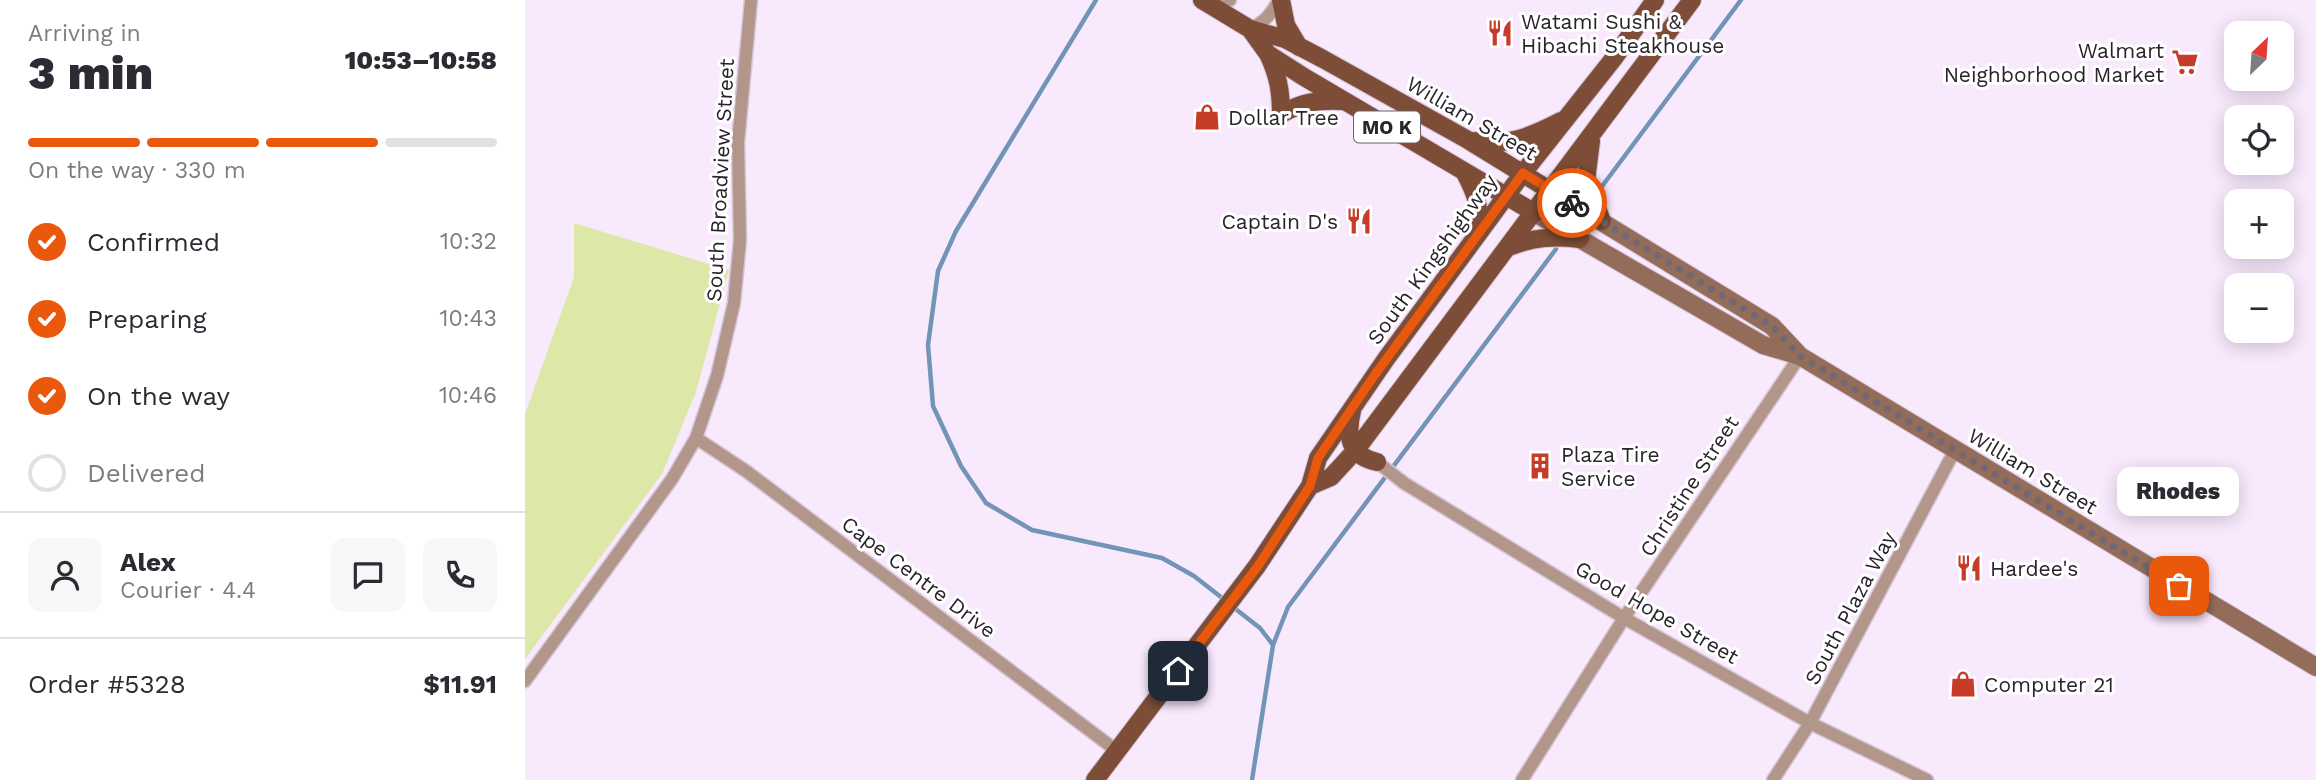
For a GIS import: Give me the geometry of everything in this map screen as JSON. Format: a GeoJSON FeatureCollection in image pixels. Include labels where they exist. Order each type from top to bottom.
{"type":"FeatureCollection","features":[{"type":"Feature","properties":{"kind":"main road"},"geometry":{"type":"LineString","coordinates":[[1280,0],[1286,24],[1299,47]]}},
{"type":"Feature","properties":{"kind":"main road","name":"South Kingshighway"},"geometry":{"type":"LineString","coordinates":[[1095,780],[1258,566],[1310,486],[1318,458],[1352,408],[1523,173],[1655,0]]}},
{"type":"Feature","properties":{"kind":"main road","name":"South Kingshighway"},"geometry":{"type":"LineString","coordinates":[[1310,486],[1331,477],[1355,451],[1692,0]]}},
{"type":"Feature","properties":{"kind":"main road","name":"William Street"},"geometry":{"type":"LineString","coordinates":[[1203,1],[1251,29],[1285,38],[1468,140],[1772,326],[1800,356]]}},
{"type":"Feature","properties":{"kind":"main road","name":"William Street"},"geometry":{"type":"LineString","coordinates":[[1251,29],[1268,54],[1345,102],[1763,345],[1800,356],[2316,667]]}},
{"type":"Feature","properties":{"kind":"main road"},"geometry":{"type":"LineString","coordinates":[[1268,54],[1277,74],[1281,114],[1297,105],[1317,100],[1345,102]]}},
{"type":"Feature","properties":{"kind":"main road"},"geometry":{"type":"LineString","coordinates":[[1468,140],[1494,145],[1518,140],[1567,118]]}},
{"type":"Feature","properties":{"kind":"main road"},"geometry":{"type":"LineString","coordinates":[[1591,136],[1586,181],[1602,221]]}},
{"type":"Feature","properties":{"kind":"main road"},"geometry":{"type":"LineString","coordinates":[[1464,171],[1477,195],[1480,213],[1476,237]]}},
{"type":"Feature","properties":{"kind":"main road"},"geometry":{"type":"LineString","coordinates":[[1509,247],[1530,239],[1554,236],[1580,239]]}},
{"type":"Feature","properties":{"kind":"main road"},"geometry":{"type":"LineString","coordinates":[[1352,408],[1349,432],[1355,451],[1377,462]]}},
{"type":"Feature","properties":{"kind":"main road"},"geometry":{"type":"LineString","coordinates":[[1373,428],[1373,452],[1377,462]]}},
{"type":"Feature","properties":{"kind":"street","name":"South Broadview Street"},"geometry":{"type":"LineString","coordinates":[[525,681],[672,479],[697,438],[717,376],[734,303],[740,240],[738,143],[751,0]]}},
{"type":"Feature","properties":{"kind":"street"},"geometry":{"type":"LineString","coordinates":[[1203,1],[1230,0]]}},
{"type":"Feature","properties":{"kind":"street"},"geometry":{"type":"LineString","coordinates":[[1251,29],[1263,23],[1280,0]]}},
{"type":"Feature","properties":{"kind":"street","name":"Christine Street"},"geometry":{"type":"LineString","coordinates":[[1522,780],[1624,618],[1800,356]]}},
{"type":"Feature","properties":{"kind":"street","name":"Cape Centre Drive"},"geometry":{"type":"LineString","coordinates":[[697,438],[747,471],[1117,751]]}},
{"type":"Feature","properties":{"kind":"street","name":"South Plaza Way"},"geometry":{"type":"LineString","coordinates":[[1773,780],[1810,723],[1955,450]]}},
{"type":"Feature","properties":{"kind":"street","name":"Good Hope Street"},"geometry":{"type":"LineString","coordinates":[[1377,462],[1404,482],[1624,618],[1810,723],[1927,780]]}},
{"type":"Feature","properties":{"kind":"green space"},"geometry":{"type":"Polygon","coordinates":[[[574,223],[729,270],[696,392],[662,474],[525,659],[525,414],[574,277],[574,223]]]}},
{"type":"Feature","properties":{"kind":"waterway"},"geometry":{"type":"LineString","coordinates":[[1096,0],[956,231],[938,271],[928,345],[933,406],[961,466],[986,503],[1032,530],[1162,558],[1194,576],[1226,601]]}},
{"type":"Feature","properties":{"kind":"waterway"},"geometry":{"type":"LineString","coordinates":[[1600,189],[1741,0]]}},
{"type":"Feature","properties":{"kind":"waterway"},"geometry":{"type":"LineString","coordinates":[[1273,645],[1288,607],[1556,249]]}},
{"type":"Feature","properties":{"kind":"waterway"},"geometry":{"type":"LineString","coordinates":[[1233,607],[1260,628],[1273,645],[1252,780]]}},
{"type":"Feature","properties":{"kind":"way so far"},"geometry":{"type":"LineString","coordinates":[[1572,203],[1772,326],[1800,356],[2179,586]]}},
{"type":"Feature","properties":{"kind":"place","name":"Watami Sushi & Hibachi Steakhouse"},"geometry":{"type":"Point","coordinates":[1500,33]}},
{"type":"Feature","properties":{"kind":"place","name":"Walmart Neighborhood Market"},"geometry":{"type":"Point","coordinates":[2185,62]}},
{"type":"Feature","properties":{"kind":"place","name":"Dollar Tree"},"geometry":{"type":"Point","coordinates":[1207,117]}},
{"type":"Feature","properties":{"kind":"place","name":"Captain D's"},"geometry":{"type":"Point","coordinates":[1359,221]}},
{"type":"Feature","properties":{"kind":"place","name":"Plaza Tire Service"},"geometry":{"type":"Point","coordinates":[1540,466]}},
{"type":"Feature","properties":{"kind":"place","name":"Hardee's"},"geometry":{"type":"Point","coordinates":[1969,568]}},
{"type":"Feature","properties":{"kind":"place","name":"Rhodes"},"geometry":{"type":"Point","coordinates":[2179,586]}},
{"type":"Feature","properties":{"kind":"place","name":"Computer 21"},"geometry":{"type":"Point","coordinates":[1963,684]}},
{"type":"Feature","properties":{"kind":"route"},"geometry":{"type":"LineString","coordinates":[[1178,671],[1258,566],[1310,486],[1318,458],[1374,376],[1523,173],[1572,203]]}}]}
